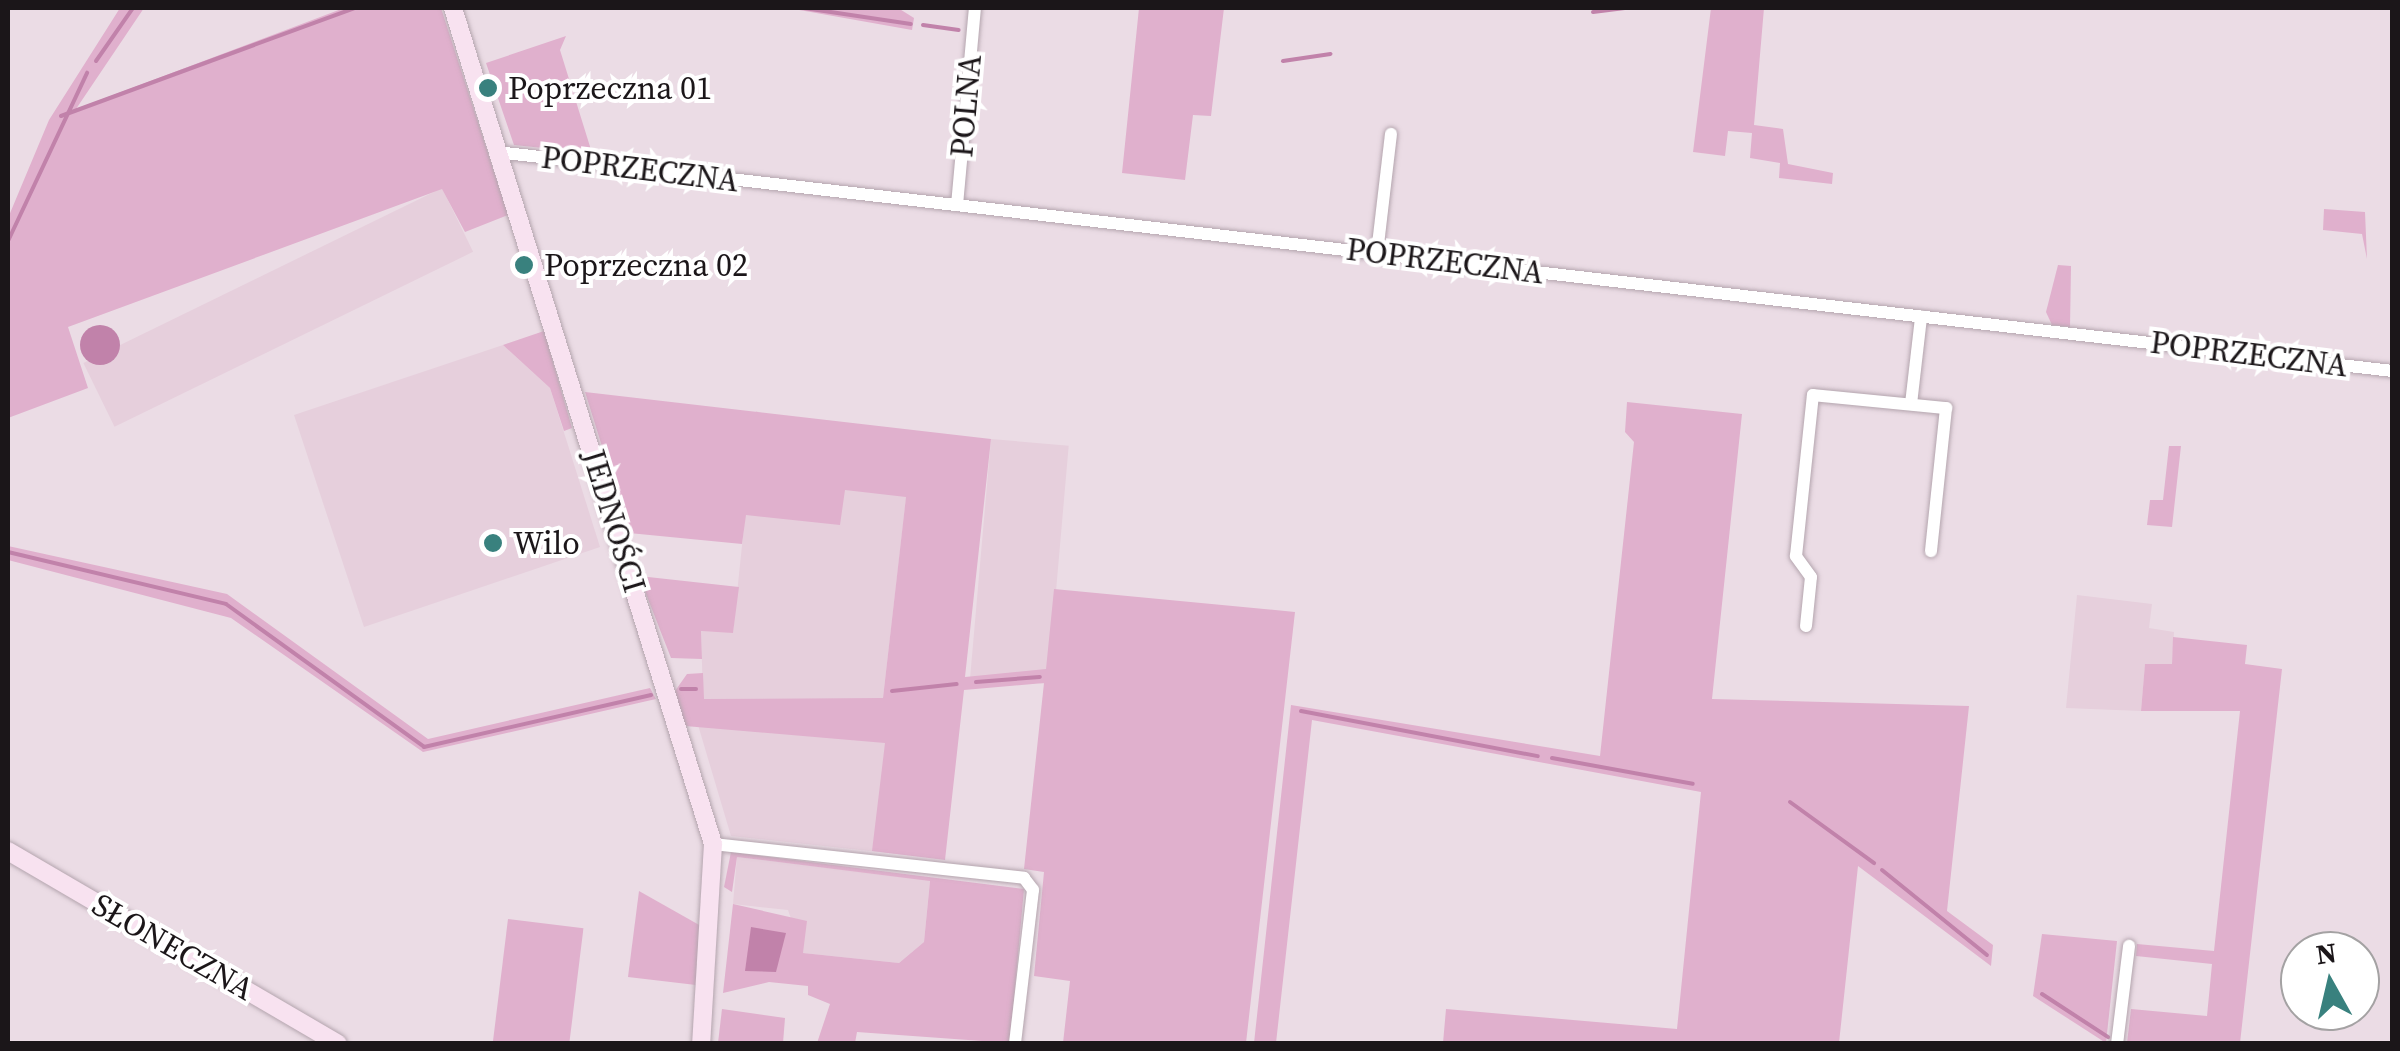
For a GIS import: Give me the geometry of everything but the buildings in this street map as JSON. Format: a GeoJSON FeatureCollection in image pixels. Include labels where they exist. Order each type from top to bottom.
{"type":"FeatureCollection","features":[{"type":"Feature","properties":{"kind":"street","name":"JEDNOŚCI"},"geometry":{"type":"LineString","coordinates":[[453,8],[714,844],[701,1044]]}},
{"type":"Feature","properties":{"kind":"street","name":"POLNA"},"geometry":{"type":"LineString","coordinates":[[957,205],[976,8]]}},
{"type":"Feature","properties":{"kind":"street"},"geometry":{"type":"LineString","coordinates":[[1377,253],[1391,134]]}},
{"type":"Feature","properties":{"kind":"street","name":"POPRZECZNA"},"geometry":{"type":"LineString","coordinates":[[497,152],[2392,370]]}},
{"type":"Feature","properties":{"kind":"street"},"geometry":{"type":"LineString","coordinates":[[1910,404],[1921,317]]}},
{"type":"Feature","properties":{"kind":"street"},"geometry":{"type":"LineString","coordinates":[[1806,626],[1811,577],[1796,556],[1812,395],[1946,408],[1931,551]]}},
{"type":"Feature","properties":{"kind":"street"},"geometry":{"type":"LineString","coordinates":[[714,844],[1024,878],[1032,890],[1015,1044]]}},
{"type":"Feature","properties":{"kind":"street","name":"SŁONECZNA"},"geometry":{"type":"LineString","coordinates":[[8,851],[338,1043]]}},
{"type":"Feature","properties":{"kind":"street"},"geometry":{"type":"LineString","coordinates":[[2116,1044],[2129,946]]}},
{"type":"Feature","properties":{"kind":"shaded area"},"geometry":{"type":"Polygon","coordinates":[[[120,8],[144,8],[76,109],[344,8],[441,8],[508,215],[465,232],[442,189],[68,327],[88,388],[8,418],[8,218],[49,120],[120,8]]]}},
{"type":"Feature","properties":{"kind":"shaded area"},"geometry":{"type":"Polygon","coordinates":[[[788,8],[898,8],[914,18],[912,30],[788,8]]]}},
{"type":"Feature","properties":{"kind":"shaded area"},"geometry":{"type":"Polygon","coordinates":[[[1139,8],[1224,8],[1211,116],[1193,115],[1185,180],[1122,173],[1139,8]]]}},
{"type":"Feature","properties":{"kind":"shaded area"},"geometry":{"type":"Polygon","coordinates":[[[1711,8],[1764,8],[1754,125],[1783,129],[1788,164],[1833,173],[1832,184],[1779,178],[1780,163],[1750,158],[1752,133],[1728,131],[1725,156],[1693,152],[1711,8]]]}},
{"type":"Feature","properties":{"kind":"shaded area"},"geometry":{"type":"Polygon","coordinates":[[[566,36],[560,50],[592,153],[514,145],[486,63],[566,36]]]}},
{"type":"Feature","properties":{"kind":"shaded area"},"geometry":{"type":"Polygon","coordinates":[[[442,188],[473,252],[115,427],[83,363],[442,188]]]}},
{"type":"Feature","properties":{"kind":"shaded area"},"geometry":{"type":"Polygon","coordinates":[[[2324,209],[2365,212],[2367,259],[2362,234],[2323,230],[2324,209]]]}},
{"type":"Feature","properties":{"kind":"shaded area"},"geometry":{"type":"Polygon","coordinates":[[[2058,265],[2071,266],[2070,327],[2052,325],[2046,312],[2058,265]]]}},
{"type":"Feature","properties":{"kind":"shaded area"},"geometry":{"type":"Polygon","coordinates":[[[100,325],[114,331],[120,345],[114,359],[100,365],[86,359],[80,345],[86,331],[100,325]]]}},
{"type":"Feature","properties":{"kind":"shaded area"},"geometry":{"type":"Polygon","coordinates":[[[544,331],[572,428],[564,431],[550,388],[503,345],[544,331]]]}},
{"type":"Feature","properties":{"kind":"shaded area","name":"Wilo"},"geometry":{"type":"Polygon","coordinates":[[[503,345],[550,388],[600,547],[364,627],[294,415],[503,345]]]}},
{"type":"Feature","properties":{"kind":"shaded area"},"geometry":{"type":"Polygon","coordinates":[[[585,392],[991,439],[965,677],[1046,669],[1054,589],[1295,612],[1246,1043],[1063,1043],[1070,981],[1034,976],[1044,872],[1024,869],[1044,683],[964,690],[945,860],[872,851],[885,743],[685,726],[675,691],[687,674],[703,673],[704,699],[883,698],[906,497],[845,490],[840,525],[746,515],[742,544],[629,533],[585,392]]]}},
{"type":"Feature","properties":{"kind":"shaded area"},"geometry":{"type":"Polygon","coordinates":[[[1627,402],[1742,414],[1712,699],[1969,706],[1947,911],[1993,945],[1991,966],[1858,866],[1839,1043],[1443,1043],[1446,1009],[1677,1029],[1701,792],[1312,720],[1276,1043],[1254,1043],[1291,705],[1600,756],[1634,442],[1625,432],[1627,402]]]}},
{"type":"Feature","properties":{"kind":"shaded area"},"geometry":{"type":"Polygon","coordinates":[[[756,411],[910,464],[883,698],[934,850],[925,857],[731,836],[690,698],[703,698],[701,631],[733,632],[756,411]]]}},
{"type":"Feature","properties":{"kind":"shaded area"},"geometry":{"type":"Polygon","coordinates":[[[991,439],[1069,446],[1048,684],[970,677],[991,439]]]}},
{"type":"Feature","properties":{"kind":"shaded area"},"geometry":{"type":"Polygon","coordinates":[[[2169,446],[2181,446],[2172,527],[2147,525],[2150,500],[2163,500],[2169,446]]]}},
{"type":"Feature","properties":{"kind":"shaded area"},"geometry":{"type":"Polygon","coordinates":[[[8,546],[227,594],[428,739],[650,688],[656,699],[423,752],[231,618],[8,560],[8,546]]]}},
{"type":"Feature","properties":{"kind":"shaded area"},"geometry":{"type":"Polygon","coordinates":[[[639,576],[739,587],[733,633],[701,631],[702,659],[671,658],[639,576]]]}},
{"type":"Feature","properties":{"kind":"shaded area"},"geometry":{"type":"Polygon","coordinates":[[[2077,595],[2152,604],[2149,628],[2174,632],[2172,664],[2145,665],[2141,711],[2066,708],[2077,595]]]}},
{"type":"Feature","properties":{"kind":"shaded area"},"geometry":{"type":"Polygon","coordinates":[[[2173,637],[2247,645],[2245,664],[2282,669],[2240,1043],[2127,1043],[2131,1009],[2207,1016],[2212,964],[2136,956],[2137,944],[2214,951],[2240,711],[2141,711],[2145,664],[2172,664],[2173,637]]]}},
{"type":"Feature","properties":{"kind":"shaded area"},"geometry":{"type":"Polygon","coordinates":[[[731,852],[1024,889],[1010,1043],[857,1032],[855,1043],[817,1043],[830,1004],[808,995],[808,986],[769,982],[723,993],[733,904],[807,921],[803,953],[899,963],[924,942],[930,881],[737,857],[732,892],[724,887],[731,852]]]}},
{"type":"Feature","properties":{"kind":"shaded area"},"geometry":{"type":"Polygon","coordinates":[[[737,857],[930,880],[924,942],[899,963],[803,953],[788,910],[733,904],[737,857]]]}},
{"type":"Feature","properties":{"kind":"shaded area"},"geometry":{"type":"Polygon","coordinates":[[[639,891],[701,926],[696,985],[628,977],[639,891]]]}},
{"type":"Feature","properties":{"kind":"shaded area"},"geometry":{"type":"Polygon","coordinates":[[[508,919],[583,928],[569,1044],[493,1043],[508,919]]]}},
{"type":"Feature","properties":{"kind":"shaded area"},"geometry":{"type":"Polygon","coordinates":[[[751,927],[786,933],[776,972],[745,971],[751,927]]]}},
{"type":"Feature","properties":{"kind":"shaded area"},"geometry":{"type":"Polygon","coordinates":[[[2042,934],[2117,941],[2106,1043],[2033,996],[2042,934]]]}},
{"type":"Feature","properties":{"kind":"shaded area"},"geometry":{"type":"Polygon","coordinates":[[[722,1009],[785,1018],[783,1043],[718,1043],[722,1009]]]}},
{"type":"Feature","properties":{"kind":"waterway"},"geometry":{"type":"LineString","coordinates":[[96,61],[133,8]]}},
{"type":"Feature","properties":{"kind":"waterway"},"geometry":{"type":"LineString","coordinates":[[61,116],[354,8]]}},
{"type":"Feature","properties":{"kind":"waterway"},"geometry":{"type":"LineString","coordinates":[[804,8],[911,24]]}},
{"type":"Feature","properties":{"kind":"waterway"},"geometry":{"type":"LineString","coordinates":[[1593,12],[1625,8]]}},
{"type":"Feature","properties":{"kind":"waterway"},"geometry":{"type":"LineString","coordinates":[[923,25],[959,30]]}},
{"type":"Feature","properties":{"kind":"waterway"},"geometry":{"type":"LineString","coordinates":[[1283,61],[1330,54]]}},
{"type":"Feature","properties":{"kind":"waterway"},"geometry":{"type":"LineString","coordinates":[[8,241],[87,73]]}},
{"type":"Feature","properties":{"kind":"waterway"},"geometry":{"type":"LineString","coordinates":[[8,552],[226,604],[424,747],[651,695]]}},
{"type":"Feature","properties":{"kind":"waterway"},"geometry":{"type":"LineString","coordinates":[[976,682],[1040,677]]}},
{"type":"Feature","properties":{"kind":"waterway"},"geometry":{"type":"LineString","coordinates":[[892,691],[957,684]]}},
{"type":"Feature","properties":{"kind":"waterway"},"geometry":{"type":"LineString","coordinates":[[681,689],[696,689]]}},
{"type":"Feature","properties":{"kind":"waterway"},"geometry":{"type":"LineString","coordinates":[[1301,711],[1538,756]]}},
{"type":"Feature","properties":{"kind":"waterway"},"geometry":{"type":"LineString","coordinates":[[1552,758],[1693,784]]}},
{"type":"Feature","properties":{"kind":"waterway"},"geometry":{"type":"LineString","coordinates":[[1790,802],[1874,863]]}},
{"type":"Feature","properties":{"kind":"waterway"},"geometry":{"type":"LineString","coordinates":[[1882,870],[1987,955]]}},
{"type":"Feature","properties":{"kind":"waterway"},"geometry":{"type":"LineString","coordinates":[[2042,994],[2108,1037]]}},
{"type":"Feature","properties":{"kind":"place","name":"Poprzeczna 01"},"geometry":{"type":"Point","coordinates":[488,88]}},
{"type":"Feature","properties":{"kind":"place","name":"Poprzeczna 02"},"geometry":{"type":"Point","coordinates":[524,265]}},
{"type":"Feature","properties":{"kind":"place","name":"Wilo"},"geometry":{"type":"Point","coordinates":[493,543]}}]}
